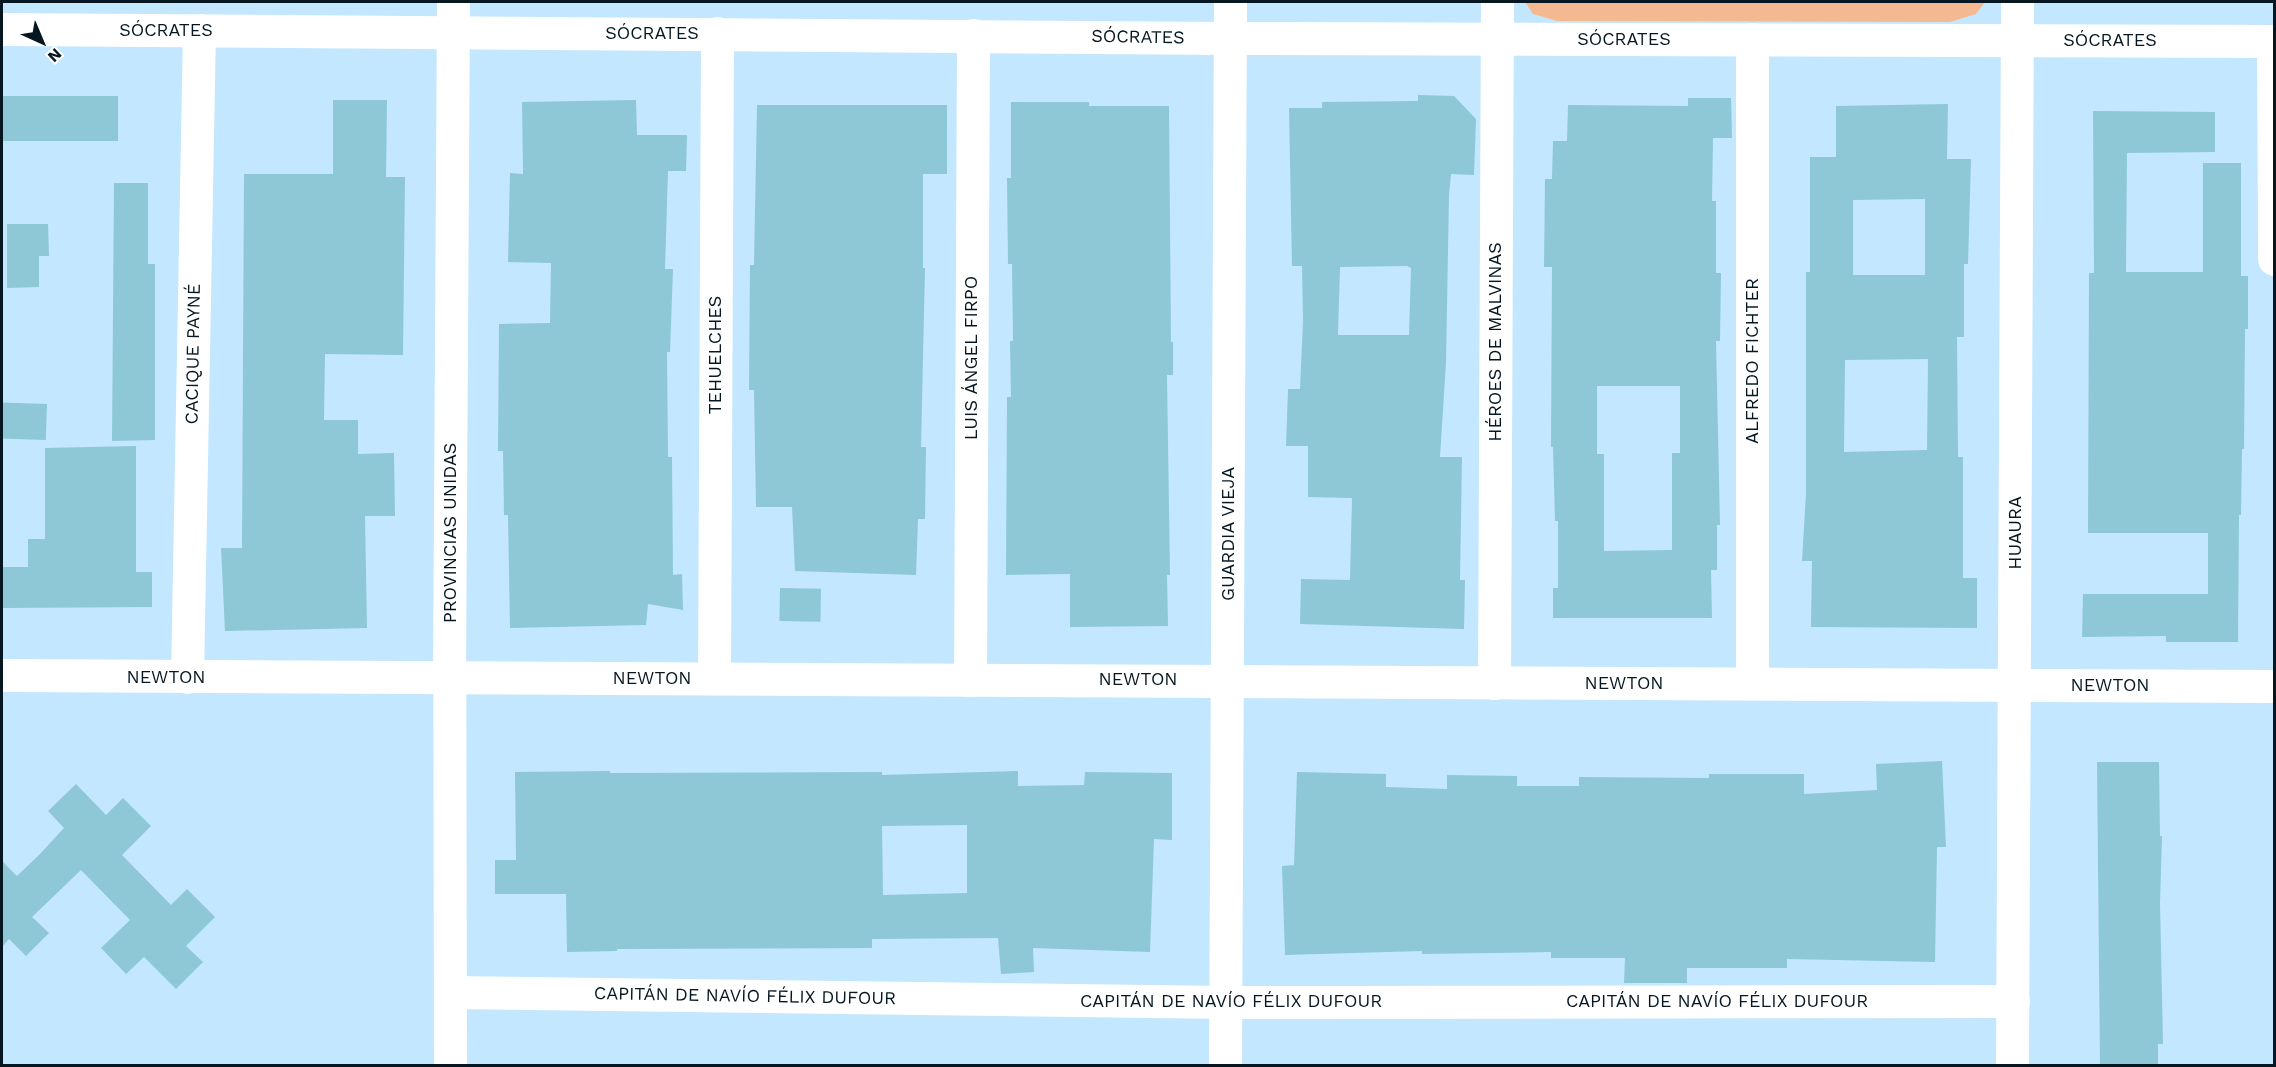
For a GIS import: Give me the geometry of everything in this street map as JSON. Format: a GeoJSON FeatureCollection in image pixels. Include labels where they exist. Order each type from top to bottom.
{"type":"FeatureCollection","features":[{"type":"Feature","properties":{"kind":"street","name":"GUARDIA VIEJA"},"geometry":{"type":"LineString","coordinates":[[1226,1065],[1230,2]]}},
{"type":"Feature","properties":{"kind":"street","name":"HÉROES DE MALVINAS"},"geometry":{"type":"LineString","coordinates":[[1494,683],[1497,2]]}},
{"type":"Feature","properties":{"kind":"street","name":"HUAURA"},"geometry":{"type":"LineString","coordinates":[[2012,1065],[2017,2]]}},
{"type":"Feature","properties":{"kind":"street","name":"SÓCRATES"},"geometry":{"type":"LineString","coordinates":[[2,28],[199,30],[453,17],[717,33],[1230,38],[2274,41]]}},
{"type":"Feature","properties":{"kind":"street","name":"PROVINCIAS UNIDAS"},"geometry":{"type":"LineString","coordinates":[[450,1065],[449,677],[453,17]]}},
{"type":"Feature","properties":{"kind":"street","name":"CACIQUE PAYNÉ"},"geometry":{"type":"LineString","coordinates":[[187,677],[199,30]]}},
{"type":"Feature","properties":{"kind":"street","name":"TEHUELCHES"},"geometry":{"type":"LineString","coordinates":[[714,678],[717,33]]}},
{"type":"Feature","properties":{"kind":"street","name":"LUIS ÁNGEL FIRPO"},"geometry":{"type":"LineString","coordinates":[[970,680],[973,35]]}},
{"type":"Feature","properties":{"kind":"street","name":"ALFREDO FICHTER"},"geometry":{"type":"LineString","coordinates":[[1752,39],[1752,683]]}},
{"type":"Feature","properties":{"kind":"street"},"geometry":{"type":"LineString","coordinates":[[2274,41],[2274,259]]}},
{"type":"Feature","properties":{"kind":"street","name":"NEWTON"},"geometry":{"type":"LineString","coordinates":[[2,675],[970,680],[1227,679],[1494,683],[2274,686]]}},
{"type":"Feature","properties":{"kind":"street","name":"CAPITÁN DE NAVÍO FÉLIX DUFOUR"},"geometry":{"type":"LineString","coordinates":[[450,992],[1226,1002],[2013,1001]]}},
{"type":"Feature","properties":{"kind":"shaded area"},"geometry":{"type":"Polygon","coordinates":[[[1525,2],[1985,2],[1976,14],[1950,22],[1557,21],[1533,14],[1525,2]]]}},
{"type":"Feature","properties":{"kind":"building"},"geometry":{"type":"Polygon","coordinates":[[[1418,95],[1454,96],[1476,119],[1474,175],[1451,174],[1446,362],[1440,457],[1462,457],[1460,580],[1465,580],[1464,629],[1300,624],[1301,579],[1350,580],[1352,498],[1308,497],[1308,446],[1286,446],[1288,389],[1300,389],[1303,321],[1302,266],[1292,266],[1289,108],[1322,108],[1322,102],[1418,101],[1418,95]],[[1407,266],[1340,267],[1338,335],[1409,335],[1411,268],[1407,266]]]}},
{"type":"Feature","properties":{"kind":"building"},"geometry":{"type":"Polygon","coordinates":[[[2,96],[118,96],[118,141],[2,141],[2,96]]]}},
{"type":"Feature","properties":{"kind":"building"},"geometry":{"type":"Polygon","coordinates":[[[1688,98],[1731,98],[1732,138],[1713,138],[1712,201],[1716,201],[1716,273],[1721,273],[1720,341],[1716,341],[1720,525],[1717,525],[1717,570],[1711,570],[1712,618],[1553,618],[1553,588],[1558,588],[1558,521],[1555,521],[1553,447],[1551,447],[1552,267],[1544,267],[1545,179],[1552,179],[1553,141],[1567,141],[1568,105],[1688,106],[1688,98]],[[1597,386],[1597,454],[1604,454],[1604,551],[1672,550],[1672,453],[1680,453],[1680,386],[1597,386]]]}},
{"type":"Feature","properties":{"kind":"building"},"geometry":{"type":"Polygon","coordinates":[[[333,100],[387,100],[386,177],[405,177],[403,355],[325,354],[324,420],[358,420],[358,454],[394,453],[395,516],[365,516],[367,628],[225,631],[221,548],[242,548],[244,174],[333,174],[333,100]]]}},
{"type":"Feature","properties":{"kind":"building"},"geometry":{"type":"Polygon","coordinates":[[[636,100],[637,135],[687,135],[686,171],[668,171],[665,269],[673,269],[670,352],[667,352],[668,457],[672,457],[673,575],[682,574],[683,610],[648,604],[646,625],[510,628],[508,515],[504,515],[503,451],[498,451],[499,324],[550,323],[551,263],[508,262],[510,173],[523,174],[522,102],[636,100]]]}},
{"type":"Feature","properties":{"kind":"building"},"geometry":{"type":"Polygon","coordinates":[[[1011,102],[1089,102],[1089,106],[1169,106],[1173,375],[1167,375],[1170,575],[1167,575],[1168,626],[1070,627],[1070,574],[1006,575],[1007,397],[1011,397],[1010,341],[1013,341],[1012,264],[1008,264],[1007,178],[1011,178],[1011,102]]]}},
{"type":"Feature","properties":{"kind":"building"},"geometry":{"type":"Polygon","coordinates":[[[1948,104],[1947,159],[1971,159],[1968,264],[1964,264],[1964,337],[1957,337],[1958,457],[1963,457],[1963,578],[1977,578],[1977,628],[1811,627],[1812,561],[1802,561],[1806,494],[1806,272],[1810,272],[1810,157],[1836,157],[1836,106],[1948,104]],[[1925,199],[1853,200],[1853,275],[1925,275],[1925,199]],[[1928,359],[1845,360],[1844,452],[1927,450],[1928,359]]]}},
{"type":"Feature","properties":{"kind":"building"},"geometry":{"type":"Polygon","coordinates":[[[757,105],[947,105],[947,174],[923,174],[923,268],[925,268],[921,447],[926,447],[925,519],[918,519],[916,575],[795,571],[792,507],[756,507],[754,390],[749,390],[750,265],[754,265],[757,105]]]}},
{"type":"Feature","properties":{"kind":"building"},"geometry":{"type":"Polygon","coordinates":[[[2093,111],[2215,112],[2215,152],[2127,153],[2126,272],[2203,272],[2203,163],[2241,163],[2241,276],[2248,276],[2248,329],[2245,329],[2244,449],[2242,449],[2241,515],[2239,515],[2238,642],[2166,642],[2166,636],[2082,637],[2083,594],[2208,594],[2208,533],[2088,533],[2089,273],[2094,273],[2093,111]]]}},
{"type":"Feature","properties":{"kind":"building"},"geometry":{"type":"Polygon","coordinates":[[[114,183],[148,183],[148,264],[155,264],[155,440],[112,441],[114,183]]]}},
{"type":"Feature","properties":{"kind":"building"},"geometry":{"type":"Polygon","coordinates":[[[7,224],[48,224],[49,256],[39,256],[39,287],[7,288],[7,224]]]}},
{"type":"Feature","properties":{"kind":"building"},"geometry":{"type":"Polygon","coordinates":[[[2,402],[47,404],[46,440],[2,438],[2,402]]]}},
{"type":"Feature","properties":{"kind":"building"},"geometry":{"type":"Polygon","coordinates":[[[136,446],[136,572],[152,572],[152,607],[2,608],[2,567],[28,567],[28,539],[45,539],[45,448],[136,446]]]}},
{"type":"Feature","properties":{"kind":"building"},"geometry":{"type":"Polygon","coordinates":[[[780,588],[821,589],[820,622],[779,621],[780,588]]]}},
{"type":"Feature","properties":{"kind":"building"},"geometry":{"type":"Polygon","coordinates":[[[1942,761],[1946,847],[1937,847],[1935,962],[1787,959],[1787,968],[1687,968],[1687,983],[1624,983],[1625,958],[1551,958],[1551,952],[1422,954],[1422,951],[1285,955],[1282,866],[1294,865],[1297,772],[1386,774],[1386,787],[1447,789],[1447,775],[1517,776],[1517,786],[1579,786],[1579,777],[1709,778],[1709,774],[1804,774],[1804,794],[1877,790],[1876,764],[1942,761]]]}},
{"type":"Feature","properties":{"kind":"building"},"geometry":{"type":"Polygon","coordinates":[[[2097,762],[2159,762],[2160,836],[2162,836],[2160,903],[2163,1044],[2158,1044],[2158,1065],[2100,1065],[2097,762]]]}},
{"type":"Feature","properties":{"kind":"building"},"geometry":{"type":"Polygon","coordinates":[[[1018,771],[1018,786],[1084,785],[1085,772],[1172,773],[1172,840],[1154,839],[1150,952],[1033,948],[1034,972],[1001,974],[998,938],[872,939],[872,948],[617,949],[617,951],[567,952],[566,894],[495,894],[495,860],[516,860],[515,772],[882,772],[882,775],[1018,771]],[[967,825],[882,826],[883,895],[967,893],[967,825]]]}},
{"type":"Feature","properties":{"kind":"building"},"geometry":{"type":"Polygon","coordinates":[[[76,784],[106,815],[123,798],[151,826],[122,855],[171,905],[187,889],[215,917],[186,946],[203,962],[176,989],[144,957],[126,974],[101,948],[130,920],[81,870],[32,917],[49,933],[26,956],[9,939],[2,947],[2,861],[17,876],[40,854],[64,828],[48,811],[76,784]]]}}]}
